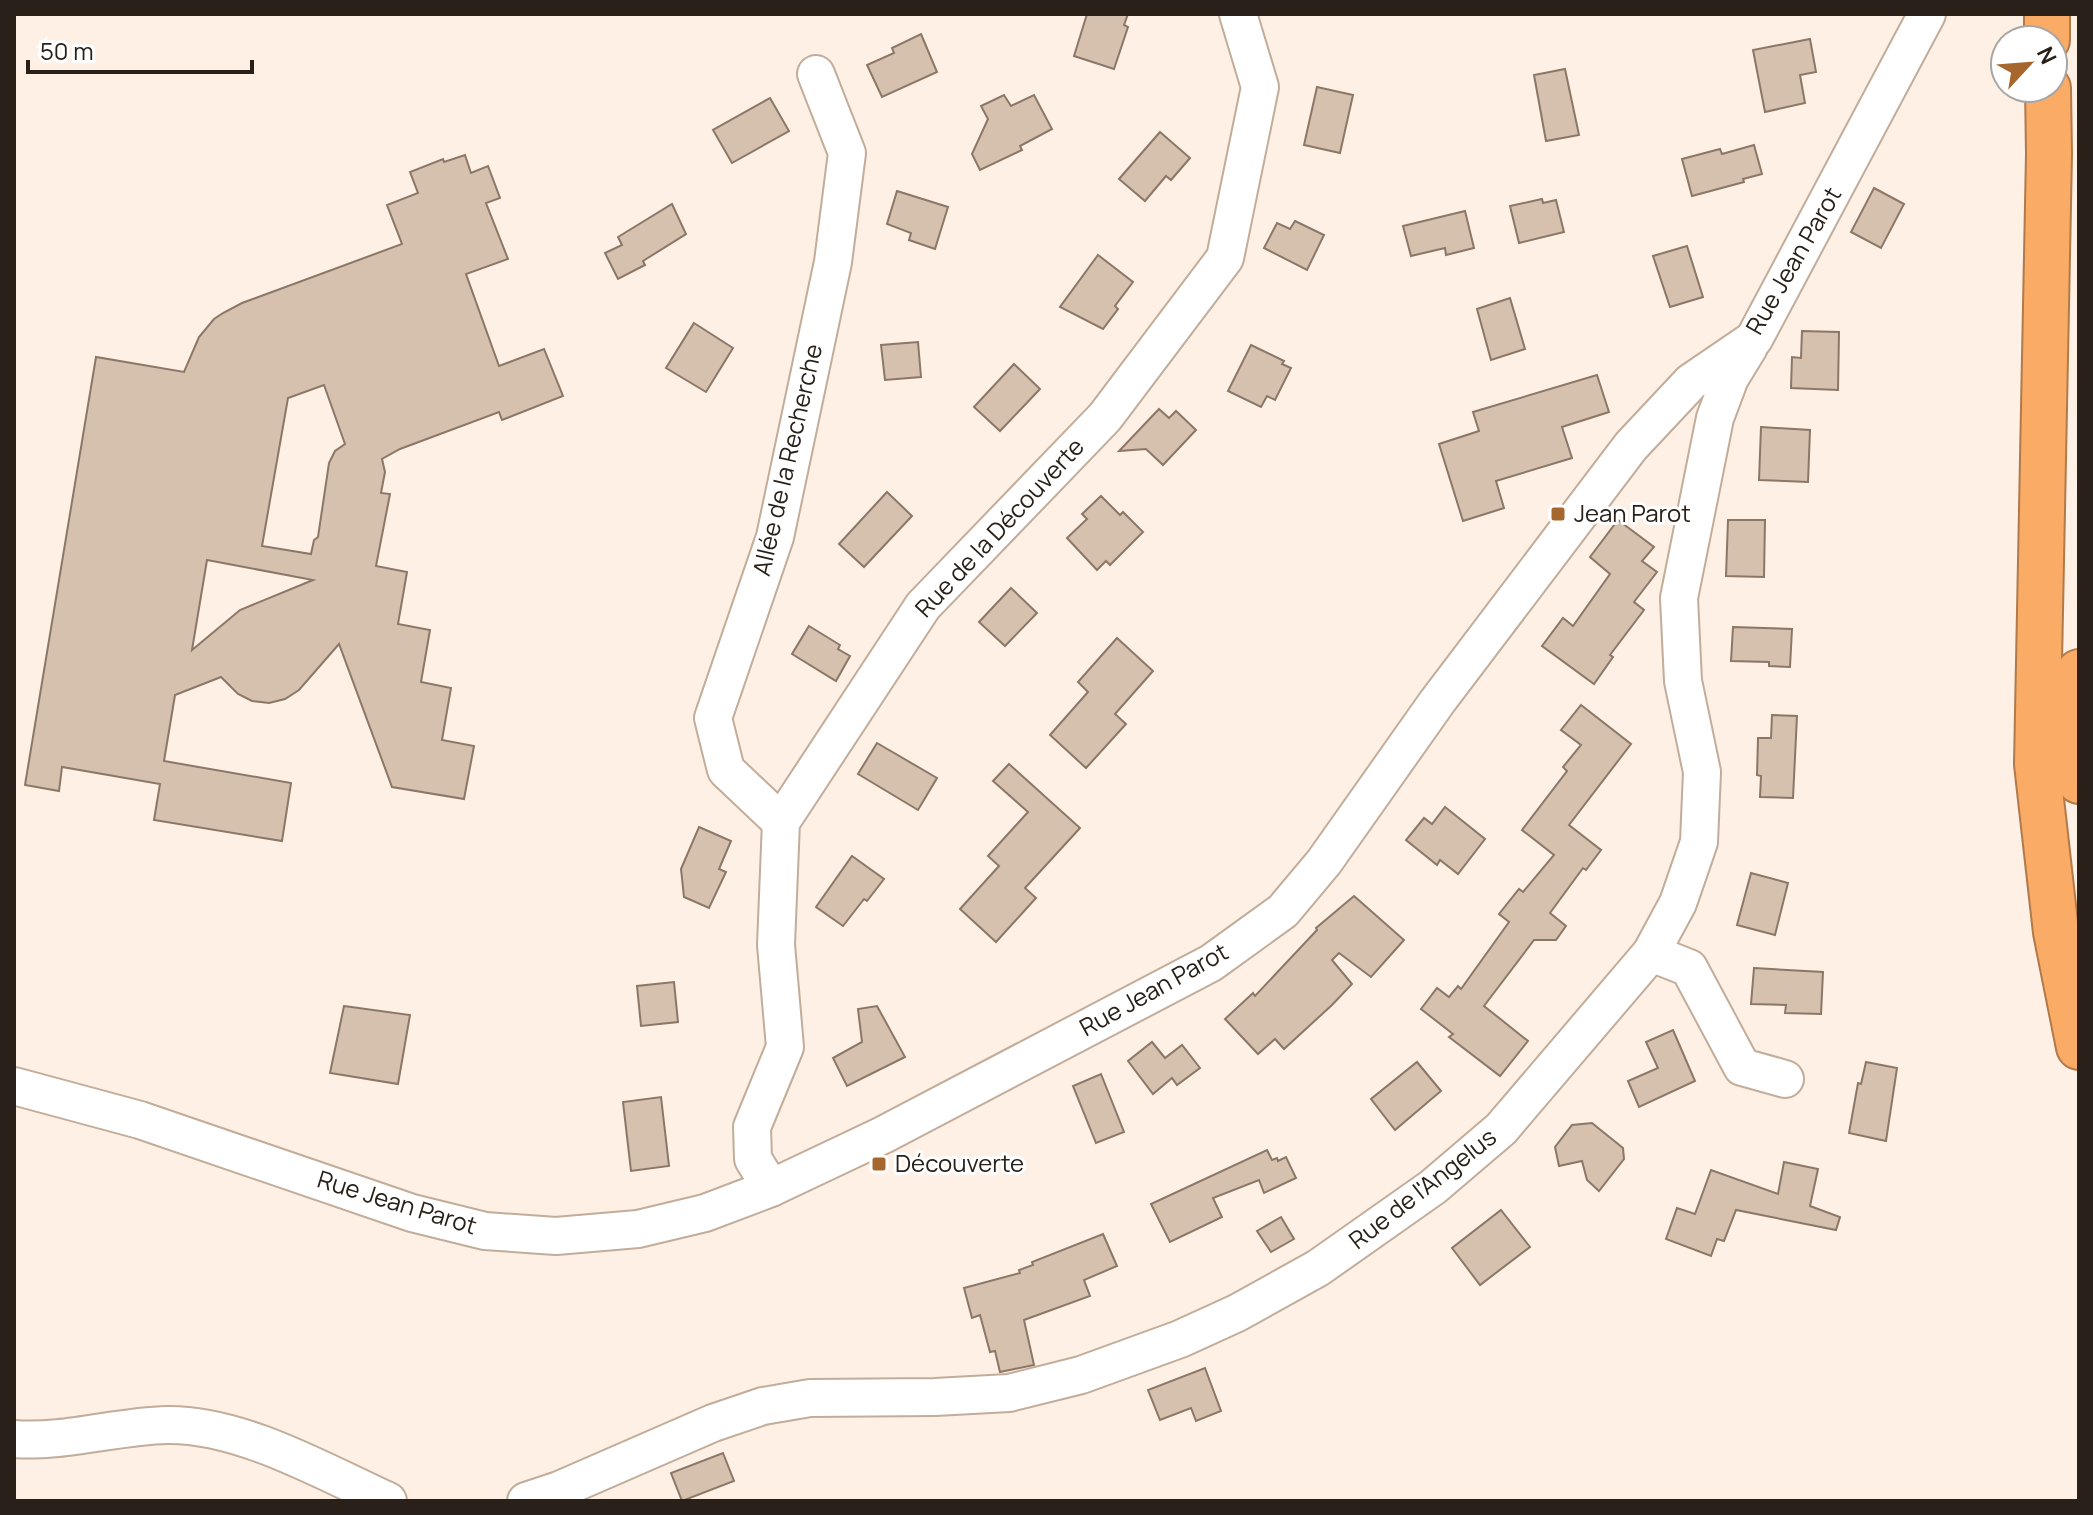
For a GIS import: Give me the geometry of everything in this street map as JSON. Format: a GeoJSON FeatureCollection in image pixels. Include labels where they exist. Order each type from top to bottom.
{"type":"FeatureCollection","features":[{"type":"Feature","properties":{"kind":"highway"},"geometry":{"type":"LineString","coordinates":[[2048,104],[2037,764],[2056,932],[2079,1047]]}},
{"type":"Feature","properties":{"kind":"highway"},"geometry":{"type":"LineString","coordinates":[[2079,672],[2079,781]]}},
{"type":"Feature","properties":{"kind":"street","name":"Rue de la Découverte"},"geometry":{"type":"LineString","coordinates":[[781,822],[923,606],[1105,417],[1225,258],[1260,87],[1238,14]]}},
{"type":"Feature","properties":{"kind":"street","name":"Rue Jean Parot"},"geometry":{"type":"LineString","coordinates":[[14,1086],[140,1120],[412,1213],[485,1231],[556,1236],[638,1229],[705,1213],[771,1188],[883,1135],[1211,963],[1283,911],[1324,862],[1437,702],[1614,466],[1691,382],[1754,339],[1927,14]]}},
{"type":"Feature","properties":{"kind":"street","name":"Allée de la Recherche"},"geometry":{"type":"LineString","coordinates":[[781,822],[726,770],[713,718],[775,537],[833,262],[847,153],[816,74]]}},
{"type":"Feature","properties":{"kind":"street","name":"Rue de l'Angelus"},"geometry":{"type":"LineString","coordinates":[[526,1501],[559,1490],[713,1423],[763,1406],[810,1398],[1009,1393],[1081,1375],[1180,1339],[1237,1313],[1318,1268],[1433,1187],[1501,1129],[1651,953],[1678,903],[1699,842],[1702,772],[1683,681],[1679,598],[1715,418],[1730,378],[1754,339]]}},
{"type":"Feature","properties":{"kind":"street"},"geometry":{"type":"LineString","coordinates":[[771,1188],[753,1159],[752,1127],[785,1047],[776,945],[781,822]]}},
{"type":"Feature","properties":{"kind":"street"},"geometry":{"type":"LineString","coordinates":[[1651,953],[1689,968],[1742,1067],[1785,1079]]}},
{"type":"Feature","properties":{"kind":"street"},"geometry":{"type":"LineString","coordinates":[[14,1439],[42,1441],[170,1425],[245,1436],[388,1501]]}},
{"type":"Feature","properties":{"kind":"building"},"geometry":{"type":"Polygon","coordinates":[[[1087,14],[1128,14],[1124,25],[1128,27],[1114,69],[1074,56],[1087,14]]]}},
{"type":"Feature","properties":{"kind":"building"},"geometry":{"type":"Polygon","coordinates":[[[921,34],[937,72],[882,97],[867,65],[894,53],[892,48],[921,34]]]}},
{"type":"Feature","properties":{"kind":"building"},"geometry":{"type":"Polygon","coordinates":[[[1810,39],[1816,72],[1800,75],[1805,103],[1765,112],[1753,50],[1810,39]]]}},
{"type":"Feature","properties":{"kind":"building"},"geometry":{"type":"Polygon","coordinates":[[[1565,69],[1579,135],[1546,141],[1534,75],[1565,69]]]}},
{"type":"Feature","properties":{"kind":"building"},"geometry":{"type":"Polygon","coordinates":[[[1317,87],[1353,95],[1340,153],[1304,145],[1317,87]]]}},
{"type":"Feature","properties":{"kind":"building"},"geometry":{"type":"Polygon","coordinates":[[[1004,95],[1011,106],[1034,95],[1052,129],[1020,146],[1022,150],[980,170],[972,154],[988,119],[981,106],[1004,95]]]}},
{"type":"Feature","properties":{"kind":"building"},"geometry":{"type":"Polygon","coordinates":[[[770,98],[789,131],[732,163],[713,130],[770,98]]]}},
{"type":"Feature","properties":{"kind":"building"},"geometry":{"type":"Polygon","coordinates":[[[1160,132],[1190,158],[1171,180],[1166,176],[1145,201],[1119,179],[1160,132]]]}},
{"type":"Feature","properties":{"kind":"building"},"geometry":{"type":"Polygon","coordinates":[[[1754,145],[1762,174],[1692,196],[1682,159],[1720,149],[1722,154],[1754,145]]]}},
{"type":"Feature","properties":{"kind":"building"},"geometry":{"type":"Polygon","coordinates":[[[465,155],[471,173],[488,166],[500,198],[486,203],[508,259],[466,274],[499,366],[544,349],[563,396],[502,420],[499,412],[400,449],[382,459],[385,472],[381,493],[390,494],[376,566],[407,572],[398,624],[430,630],[421,682],[451,688],[442,740],[474,746],[464,799],[392,787],[339,644],[299,690],[285,699],[269,703],[252,701],[238,694],[221,677],[175,695],[164,761],[291,783],[282,841],[154,820],[160,784],[62,767],[59,791],[25,785],[96,357],[184,372],[199,337],[223,313],[242,303],[402,244],[387,205],[418,193],[410,172],[443,159],[444,162],[465,155]],[[324,385],[288,398],[262,546],[311,554],[314,540],[318,537],[329,463],[335,451],[345,444],[324,385]],[[207,560],[192,650],[240,610],[313,580],[207,560]]]}},
{"type":"Feature","properties":{"kind":"building"},"geometry":{"type":"Polygon","coordinates":[[[1874,188],[1904,204],[1881,248],[1851,232],[1874,188]]]}},
{"type":"Feature","properties":{"kind":"building"},"geometry":{"type":"Polygon","coordinates":[[[897,191],[948,207],[935,249],[909,240],[911,233],[887,224],[897,191]]]}},
{"type":"Feature","properties":{"kind":"building"},"geometry":{"type":"Polygon","coordinates":[[[1542,199],[1543,203],[1556,200],[1564,232],[1519,243],[1510,206],[1542,199]]]}},
{"type":"Feature","properties":{"kind":"building"},"geometry":{"type":"Polygon","coordinates":[[[672,204],[686,234],[643,261],[645,265],[618,279],[605,253],[622,245],[618,237],[672,204]]]}},
{"type":"Feature","properties":{"kind":"building"},"geometry":{"type":"Polygon","coordinates":[[[1465,211],[1474,248],[1446,255],[1445,248],[1411,256],[1403,226],[1465,211]]]}},
{"type":"Feature","properties":{"kind":"building"},"geometry":{"type":"Polygon","coordinates":[[[1295,221],[1324,235],[1307,270],[1264,248],[1277,223],[1290,229],[1295,221]]]}},
{"type":"Feature","properties":{"kind":"building"},"geometry":{"type":"Polygon","coordinates":[[[1687,246],[1703,297],[1670,307],[1653,256],[1687,246]]]}},
{"type":"Feature","properties":{"kind":"building"},"geometry":{"type":"Polygon","coordinates":[[[1098,255],[1133,282],[1103,329],[1060,307],[1098,255]]]}},
{"type":"Feature","properties":{"kind":"building"},"geometry":{"type":"Polygon","coordinates":[[[1510,298],[1525,349],[1491,360],[1477,309],[1510,298]]]}},
{"type":"Feature","properties":{"kind":"building"},"geometry":{"type":"Polygon","coordinates":[[[694,323],[733,348],[706,392],[666,368],[694,323]]]}},
{"type":"Feature","properties":{"kind":"building"},"geometry":{"type":"Polygon","coordinates":[[[1802,331],[1839,332],[1838,390],[1791,388],[1792,357],[1801,358],[1802,331]]]}},
{"type":"Feature","properties":{"kind":"building"},"geometry":{"type":"Polygon","coordinates":[[[918,342],[921,377],[885,380],[881,345],[918,342]]]}},
{"type":"Feature","properties":{"kind":"building"},"geometry":{"type":"Polygon","coordinates":[[[1251,345],[1284,361],[1282,364],[1291,368],[1275,400],[1267,396],[1261,407],[1228,391],[1251,345]]]}},
{"type":"Feature","properties":{"kind":"building"},"geometry":{"type":"Polygon","coordinates":[[[1014,364],[1040,389],[1000,431],[974,407],[1014,364]]]}},
{"type":"Feature","properties":{"kind":"building"},"geometry":{"type":"Polygon","coordinates":[[[1597,375],[1609,412],[1562,427],[1572,458],[1496,481],[1504,508],[1463,521],[1439,444],[1479,431],[1473,412],[1597,375]]]}},
{"type":"Feature","properties":{"kind":"building"},"geometry":{"type":"Polygon","coordinates":[[[1159,409],[1169,418],[1176,411],[1196,430],[1163,465],[1146,449],[1119,451],[1159,409]]]}},
{"type":"Feature","properties":{"kind":"building"},"geometry":{"type":"Polygon","coordinates":[[[1761,427],[1810,430],[1808,482],[1759,480],[1761,427]]]}},
{"type":"Feature","properties":{"kind":"building"},"geometry":{"type":"Polygon","coordinates":[[[887,492],[912,516],[864,567],[839,544],[887,492]]]}},
{"type":"Feature","properties":{"kind":"building"},"geometry":{"type":"Polygon","coordinates":[[[1101,496],[1143,532],[1110,565],[1106,561],[1097,570],[1067,538],[1087,519],[1082,514],[1101,496]]]}},
{"type":"Feature","properties":{"kind":"building"},"geometry":{"type":"Polygon","coordinates":[[[1618,520],[1654,547],[1642,561],[1657,572],[1634,602],[1644,610],[1610,655],[1613,657],[1594,684],[1542,646],[1563,618],[1573,626],[1610,574],[1590,557],[1618,520]]]}},
{"type":"Feature","properties":{"kind":"building"},"geometry":{"type":"Polygon","coordinates":[[[1728,520],[1765,520],[1764,577],[1726,576],[1728,520]]]}},
{"type":"Feature","properties":{"kind":"building"},"geometry":{"type":"Polygon","coordinates":[[[1011,588],[1037,613],[1005,646],[979,622],[1011,588]]]}},
{"type":"Feature","properties":{"kind":"building"},"geometry":{"type":"Polygon","coordinates":[[[809,626],[840,645],[838,649],[850,656],[836,681],[792,654],[809,626]]]}},
{"type":"Feature","properties":{"kind":"building"},"geometry":{"type":"Polygon","coordinates":[[[1733,627],[1792,629],[1790,667],[1769,666],[1769,662],[1731,661],[1733,627]]]}},
{"type":"Feature","properties":{"kind":"building"},"geometry":{"type":"Polygon","coordinates":[[[1117,638],[1153,671],[1115,714],[1126,724],[1086,768],[1050,735],[1088,692],[1078,682],[1117,638]]]}},
{"type":"Feature","properties":{"kind":"building"},"geometry":{"type":"Polygon","coordinates":[[[1581,705],[1631,744],[1569,825],[1601,850],[1586,870],[1583,868],[1550,913],[1566,926],[1556,940],[1534,940],[1484,1006],[1528,1041],[1500,1076],[1449,1037],[1453,1034],[1421,1009],[1437,988],[1449,997],[1458,986],[1461,989],[1509,922],[1499,914],[1519,889],[1523,892],[1554,855],[1522,830],[1567,771],[1563,767],[1581,745],[1561,730],[1581,705]]]}},
{"type":"Feature","properties":{"kind":"building"},"geometry":{"type":"Polygon","coordinates":[[[1772,715],[1797,716],[1793,798],[1760,797],[1758,738],[1771,738],[1772,715]]]}},
{"type":"Feature","properties":{"kind":"building"},"geometry":{"type":"Polygon","coordinates":[[[877,743],[937,778],[918,810],[858,774],[877,743]]]}},
{"type":"Feature","properties":{"kind":"building"},"geometry":{"type":"Polygon","coordinates":[[[1009,764],[1080,828],[1025,888],[1036,898],[996,942],[960,909],[999,866],[988,856],[1028,812],[993,781],[1009,764]]]}},
{"type":"Feature","properties":{"kind":"building"},"geometry":{"type":"Polygon","coordinates":[[[1445,807],[1485,839],[1458,874],[1440,860],[1437,865],[1406,840],[1424,818],[1432,824],[1445,807]]]}},
{"type":"Feature","properties":{"kind":"building"},"geometry":{"type":"Polygon","coordinates":[[[699,827],[731,841],[719,869],[726,872],[709,908],[684,897],[681,869],[699,827]]]}},
{"type":"Feature","properties":{"kind":"building"},"geometry":{"type":"Polygon","coordinates":[[[852,856],[884,879],[843,926],[816,907],[852,856]]]}},
{"type":"Feature","properties":{"kind":"building"},"geometry":{"type":"Polygon","coordinates":[[[1751,873],[1788,883],[1775,935],[1737,925],[1751,873]]]}},
{"type":"Feature","properties":{"kind":"building"},"geometry":{"type":"Polygon","coordinates":[[[1354,896],[1404,940],[1371,977],[1339,953],[1332,960],[1352,984],[1284,1049],[1275,1039],[1258,1054],[1225,1019],[1253,993],[1255,996],[1316,928],[1354,896]]]}},
{"type":"Feature","properties":{"kind":"building"},"geometry":{"type":"Polygon","coordinates":[[[1754,968],[1823,972],[1821,1014],[1785,1013],[1786,1005],[1751,1004],[1754,968]]]}},
{"type":"Feature","properties":{"kind":"building"},"geometry":{"type":"Polygon","coordinates":[[[674,982],[678,1022],[641,1026],[637,986],[674,982]]]}},
{"type":"Feature","properties":{"kind":"building"},"geometry":{"type":"Polygon","coordinates":[[[344,1006],[410,1015],[398,1084],[330,1073],[344,1006]]]}},
{"type":"Feature","properties":{"kind":"building"},"geometry":{"type":"Polygon","coordinates":[[[877,1006],[905,1057],[847,1086],[833,1058],[862,1042],[858,1009],[877,1006]]]}},
{"type":"Feature","properties":{"kind":"building"},"geometry":{"type":"Polygon","coordinates":[[[1673,1030],[1695,1081],[1639,1107],[1628,1081],[1658,1068],[1646,1042],[1673,1030]]]}},
{"type":"Feature","properties":{"kind":"building"},"geometry":{"type":"Polygon","coordinates":[[[1152,1042],[1165,1058],[1182,1045],[1200,1068],[1177,1085],[1172,1078],[1153,1094],[1128,1061],[1152,1042]]]}},
{"type":"Feature","properties":{"kind":"building"},"geometry":{"type":"Polygon","coordinates":[[[1417,1062],[1441,1091],[1395,1130],[1371,1099],[1417,1062]]]}},
{"type":"Feature","properties":{"kind":"building"},"geometry":{"type":"Polygon","coordinates":[[[1866,1062],[1897,1068],[1886,1141],[1849,1133],[1858,1083],[1861,1084],[1866,1062]]]}},
{"type":"Feature","properties":{"kind":"building"},"geometry":{"type":"Polygon","coordinates":[[[1101,1074],[1124,1132],[1096,1143],[1073,1086],[1101,1074]]]}},
{"type":"Feature","properties":{"kind":"building"},"geometry":{"type":"Polygon","coordinates":[[[661,1097],[669,1166],[631,1171],[623,1102],[661,1097]]]}},
{"type":"Feature","properties":{"kind":"building"},"geometry":{"type":"Polygon","coordinates":[[[1592,1123],[1623,1148],[1624,1159],[1599,1191],[1587,1180],[1582,1161],[1559,1166],[1555,1147],[1572,1125],[1592,1123]]]}},
{"type":"Feature","properties":{"kind":"building"},"geometry":{"type":"Polygon","coordinates":[[[1267,1150],[1272,1160],[1286,1157],[1296,1178],[1264,1193],[1259,1180],[1213,1198],[1222,1217],[1170,1242],[1151,1204],[1267,1150]]]}},
{"type":"Feature","properties":{"kind":"building"},"geometry":{"type":"Polygon","coordinates":[[[1784,1162],[1818,1169],[1810,1206],[1840,1217],[1836,1230],[1736,1210],[1724,1241],[1717,1239],[1711,1256],[1666,1239],[1677,1208],[1695,1214],[1711,1170],[1778,1194],[1784,1162]]]}},
{"type":"Feature","properties":{"kind":"building"},"geometry":{"type":"Polygon","coordinates":[[[1501,1210],[1530,1247],[1480,1285],[1452,1248],[1501,1210]]]}},
{"type":"Feature","properties":{"kind":"building"},"geometry":{"type":"Polygon","coordinates":[[[1281,1217],[1294,1239],[1271,1252],[1257,1231],[1281,1217]]]}},
{"type":"Feature","properties":{"kind":"building"},"geometry":{"type":"Polygon","coordinates":[[[1103,1234],[1117,1266],[1084,1280],[1090,1296],[1024,1320],[1034,1365],[1000,1372],[995,1351],[990,1352],[980,1315],[972,1318],[964,1288],[1020,1273],[1019,1270],[1033,1265],[1032,1262],[1103,1234]]]}},
{"type":"Feature","properties":{"kind":"building"},"geometry":{"type":"Polygon","coordinates":[[[1205,1368],[1221,1411],[1196,1421],[1191,1408],[1160,1420],[1148,1390],[1205,1368]]]}},
{"type":"Feature","properties":{"kind":"building"},"geometry":{"type":"Polygon","coordinates":[[[723,1453],[734,1481],[682,1501],[671,1473],[723,1453]]]}},
{"type":"Feature","properties":{"kind":"place","name":"Jean Parot"},"geometry":{"type":"Point","coordinates":[1558,514]}},
{"type":"Feature","properties":{"kind":"place","name":"Découverte"},"geometry":{"type":"Point","coordinates":[879,1164]}}]}
